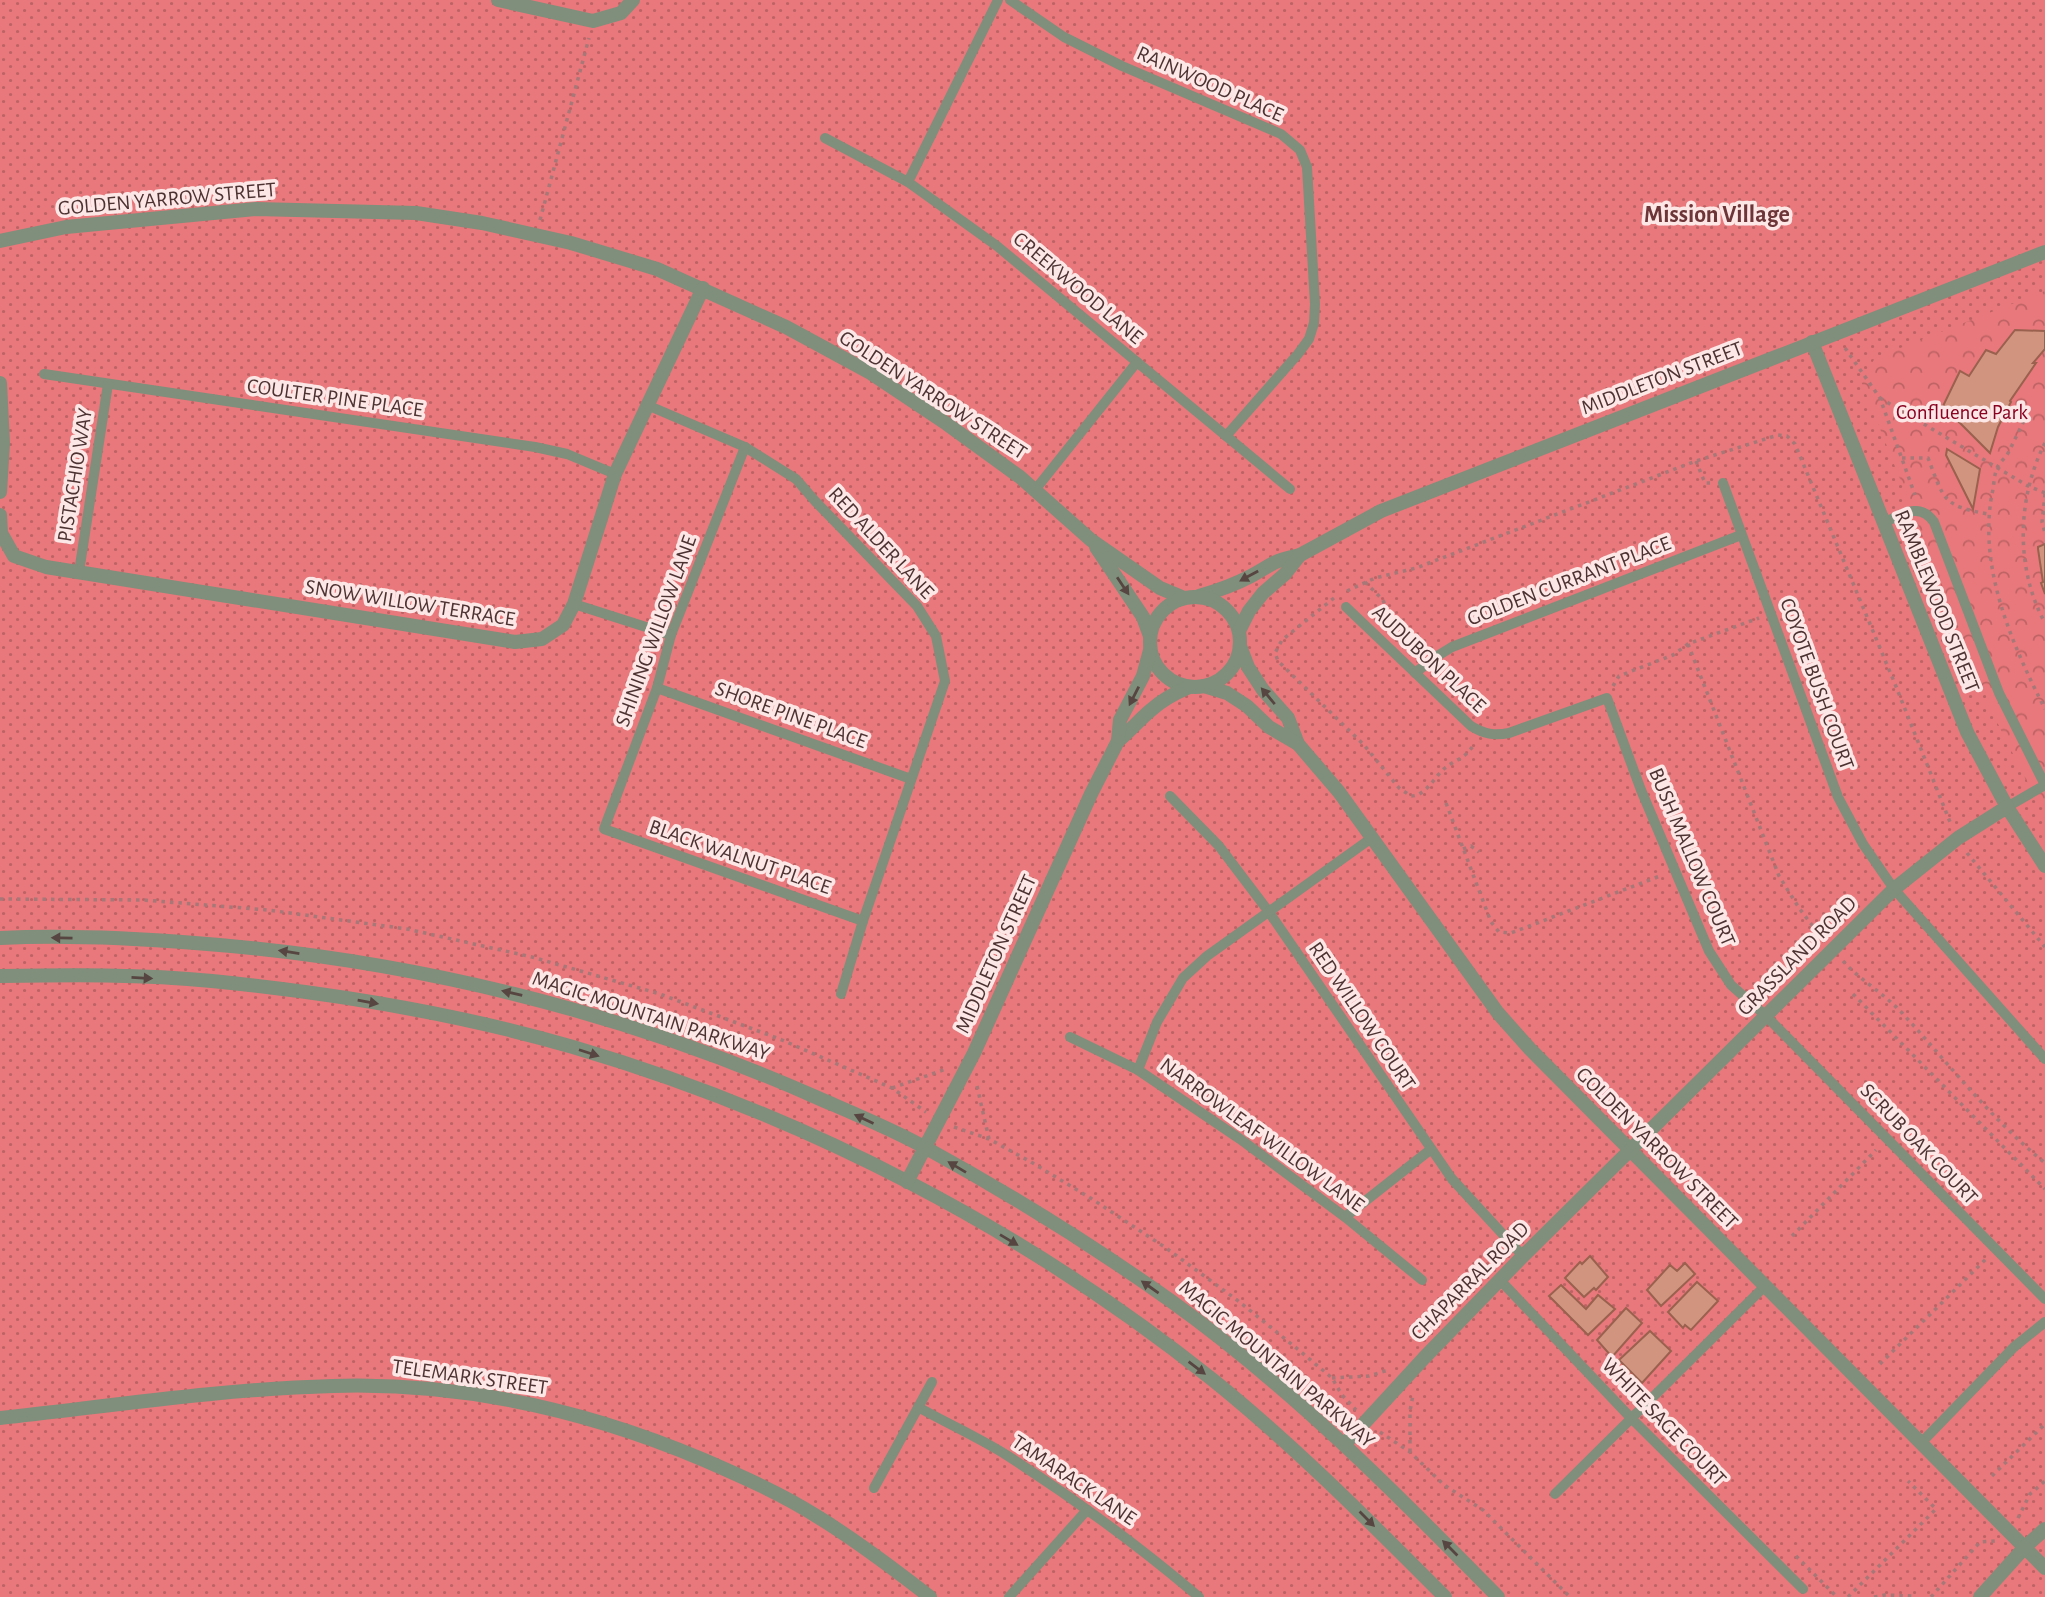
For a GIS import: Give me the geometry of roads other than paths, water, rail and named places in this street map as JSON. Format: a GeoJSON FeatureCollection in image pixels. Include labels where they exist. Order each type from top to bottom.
{"type":"FeatureCollection","features":[{"type":"Feature","properties":{"kind":"street"},"geometry":{"type":"LineString","coordinates":[[498,0],[593,21],[621,13],[633,0]]}},
{"type":"Feature","properties":{"kind":"street","name":"GOLDEN YARROW STREET"},"geometry":{"type":"LineString","coordinates":[[0,241],[66,227],[256,209],[416,213],[482,223],[657,269],[786,327],[869,372],[947,424],[1035,491],[1091,540],[1160,587],[1190,598]]}},
{"type":"Feature","properties":{"kind":"street","name":"MIDDLETON STREET"},"geometry":{"type":"LineString","coordinates":[[1190,598],[1250,577],[1276,560],[1300,555],[1381,511],[2045,252]]}},
{"type":"Feature","properties":{"kind":"street","name":"SNOW WILLOW TERRACE"},"geometry":{"type":"LineString","coordinates":[[0,515],[1,533],[14,556],[46,567],[514,642],[542,639],[563,625],[574,604],[615,474],[703,288]]}},
{"type":"Feature","properties":{"kind":"street","name":"RAMBLEWOOD STREET"},"geometry":{"type":"LineString","coordinates":[[1812,342],[1967,732],[2007,807],[2045,866]]}},
{"type":"Feature","properties":{"kind":"street"},"geometry":{"type":"LineString","coordinates":[[0,383],[3,443],[0,492]]}},
{"type":"Feature","properties":{"kind":"street","name":"GOLDEN YARROW STREET"},"geometry":{"type":"LineString","coordinates":[[1091,540],[1143,617],[1150,643]]}},
{"type":"Feature","properties":{"kind":"street","name":"MIDDLETON STREET"},"geometry":{"type":"LineString","coordinates":[[1239,639],[1249,611],[1300,555]]}},
{"type":"Feature","properties":{"kind":"street"},"geometry":{"type":"LineString","coordinates":[[1190,598],[1211,600],[1223,607],[1233,618],[1239,639],[1236,660],[1229,672],[1217,681],[1197,687],[1175,683],[1164,675],[1155,663],[1150,643],[1154,622],[1162,611],[1172,603],[1190,598]]}},
{"type":"Feature","properties":{"kind":"street","name":"GOLDEN YARROW STREET"},"geometry":{"type":"LineString","coordinates":[[1239,639],[1248,667],[1263,690],[1288,718],[1298,744]]}},
{"type":"Feature","properties":{"kind":"street","name":"MIDDLETON STREET"},"geometry":{"type":"LineString","coordinates":[[907,1182],[976,1049],[1086,805],[1118,741],[1120,720],[1143,676],[1150,643]]}},
{"type":"Feature","properties":{"kind":"street","name":"GOLDEN YARROW STREET"},"geometry":{"type":"LineString","coordinates":[[1197,687],[1227,693],[1247,706],[1269,727],[1298,744],[1373,837],[1498,1013],[1530,1049],[2045,1568]]}},
{"type":"Feature","properties":{"kind":"street","name":"MIDDLETON STREET"},"geometry":{"type":"LineString","coordinates":[[1118,741],[1169,696],[1197,687]]}},
{"type":"Feature","properties":{"kind":"street","name":"GRASSLAND ROAD"},"geometry":{"type":"LineString","coordinates":[[1630,1152],[1895,889],[1958,838],[2007,807]]}},
{"type":"Feature","properties":{"kind":"street","name":"MAGIC MOUNTAIN PARKWAY"},"geometry":{"type":"LineString","coordinates":[[0,938],[138,939],[267,948],[396,968],[520,994],[646,1032],[767,1075],[926,1148],[1113,1261],[1164,1296],[1239,1353],[1345,1444],[1498,1597]]}},
{"type":"Feature","properties":{"kind":"street"},"geometry":{"type":"LineString","coordinates":[[0,976],[80,975],[209,981],[333,996],[456,1018],[572,1047],[691,1086],[809,1133],[907,1182],[1062,1272],[1136,1323],[1211,1379],[1275,1432],[1446,1597]]}},
{"type":"Feature","properties":{"kind":"street","name":"CHAPARRAL ROAD"},"geometry":{"type":"LineString","coordinates":[[1345,1444],[1523,1256],[1630,1152]]}},
{"type":"Feature","properties":{"kind":"street","name":"TELEMARK STREET"},"geometry":{"type":"LineString","coordinates":[[0,1418],[266,1390],[334,1386],[389,1386],[517,1400],[615,1425],[751,1480],[817,1516],[930,1597]]}},
{"type":"Feature","properties":{"kind":"street"},"geometry":{"type":"LineString","coordinates":[[1980,1597],[2045,1529]]}},
{"type":"Feature","properties":{"kind":"lane"},"geometry":{"type":"LineString","coordinates":[[908,182],[998,0]]}},
{"type":"Feature","properties":{"kind":"lane","name":"RAINWOOD PLACE"},"geometry":{"type":"LineString","coordinates":[[1010,0],[1064,37],[1122,66],[1281,134],[1300,150],[1307,167],[1314,323],[1309,339],[1298,354],[1226,436]]}},
{"type":"Feature","properties":{"kind":"lane","name":"CREEKWOOD LANE"},"geometry":{"type":"LineString","coordinates":[[825,138],[908,182],[997,246],[1290,489]]}},
{"type":"Feature","properties":{"kind":"lane"},"geometry":{"type":"LineString","coordinates":[[1035,491],[1137,362]]}},
{"type":"Feature","properties":{"kind":"lane","name":"COULTER PINE PLACE"},"geometry":{"type":"LineString","coordinates":[[44,374],[535,447],[567,454],[615,474]]}},
{"type":"Feature","properties":{"kind":"lane","name":"PISTACHIO WAY"},"geometry":{"type":"LineString","coordinates":[[79,572],[108,384]]}},
{"type":"Feature","properties":{"kind":"lane","name":"RED ALDER LANE"},"geometry":{"type":"LineString","coordinates":[[647,405],[744,447],[796,479],[917,606],[936,636],[945,681],[863,920],[841,994]]}},
{"type":"Feature","properties":{"kind":"lane","name":"SHINING WILLOW LANE"},"geometry":{"type":"LineString","coordinates":[[604,829],[657,688],[671,635],[744,447]]}},
{"type":"Feature","properties":{"kind":"lane","name":"COYOTE BUSH COURT"},"geometry":{"type":"LineString","coordinates":[[1723,483],[1838,797],[1863,844],[1895,889],[2045,1059]]}},
{"type":"Feature","properties":{"kind":"lane"},"geometry":{"type":"LineString","coordinates":[[1883,523],[1921,510],[1934,522],[1999,693],[2045,785],[2007,807]]}},
{"type":"Feature","properties":{"kind":"lane","name":"GOLDEN CURRANT PLACE"},"geometry":{"type":"LineString","coordinates":[[1415,673],[1452,647],[1741,535]]}},
{"type":"Feature","properties":{"kind":"lane"},"geometry":{"type":"LineString","coordinates":[[574,604],[671,635]]}},
{"type":"Feature","properties":{"kind":"lane","name":"AUDUBON PLACE"},"geometry":{"type":"LineString","coordinates":[[1346,607],[1471,726],[1482,733],[1509,733],[1607,698]]}},
{"type":"Feature","properties":{"kind":"lane","name":"SHORE PINE PLACE"},"geometry":{"type":"LineString","coordinates":[[657,688],[911,779]]}},
{"type":"Feature","properties":{"kind":"lane","name":"BUSH MALLOW COURT"},"geometry":{"type":"LineString","coordinates":[[1607,698],[1641,790],[1709,951],[1731,985],[1766,1016]]}},
{"type":"Feature","properties":{"kind":"lane","name":"RED WILLOW COURT"},"geometry":{"type":"LineString","coordinates":[[1170,796],[1219,846],[1269,912],[1452,1179],[1523,1256]]}},
{"type":"Feature","properties":{"kind":"lane","name":"BLACK WALNUT PLACE"},"geometry":{"type":"LineString","coordinates":[[604,829],[863,920]]}},
{"type":"Feature","properties":{"kind":"lane"},"geometry":{"type":"LineString","coordinates":[[1138,1070],[1157,1022],[1183,978],[1207,956],[1373,837]]}},
{"type":"Feature","properties":{"kind":"lane","name":"SCRUB OAK COURT"},"geometry":{"type":"LineString","coordinates":[[1766,1016],[2045,1299]]}},
{"type":"Feature","properties":{"kind":"lane","name":"NARROWLEAF WILLOW LANE"},"geometry":{"type":"LineString","coordinates":[[1070,1037],[1138,1070],[1240,1139],[1345,1217],[1422,1280]]}},
{"type":"Feature","properties":{"kind":"lane"},"geometry":{"type":"LineString","coordinates":[[1345,1217],[1430,1150]]}},
{"type":"Feature","properties":{"kind":"lane","name":"WHITE SAGE COURT"},"geometry":{"type":"LineString","coordinates":[[1500,1280],[1631,1418],[1803,1590]]}},
{"type":"Feature","properties":{"kind":"lane"},"geometry":{"type":"LineString","coordinates":[[1555,1494],[1765,1286]]}},
{"type":"Feature","properties":{"kind":"lane"},"geometry":{"type":"LineString","coordinates":[[1920,1444],[2005,1355],[2045,1322]]}},
{"type":"Feature","properties":{"kind":"lane"},"geometry":{"type":"LineString","coordinates":[[874,1488],[932,1382]]}},
{"type":"Feature","properties":{"kind":"lane","name":"TAMARACK LANE"},"geometry":{"type":"LineString","coordinates":[[918,1407],[1006,1455],[1087,1510],[1159,1563],[1199,1597]]}},
{"type":"Feature","properties":{"kind":"lane"},"geometry":{"type":"LineString","coordinates":[[1009,1597],[1087,1510]]}},
{"type":"Feature","properties":{"kind":"district","name":"Mission Village"},"geometry":{"type":"Point","coordinates":[1717,215]}},
{"type":"Feature","properties":{"kind":"park label","name":"Confluence Park"},"geometry":{"type":"Point","coordinates":[1962,412]}}]}
